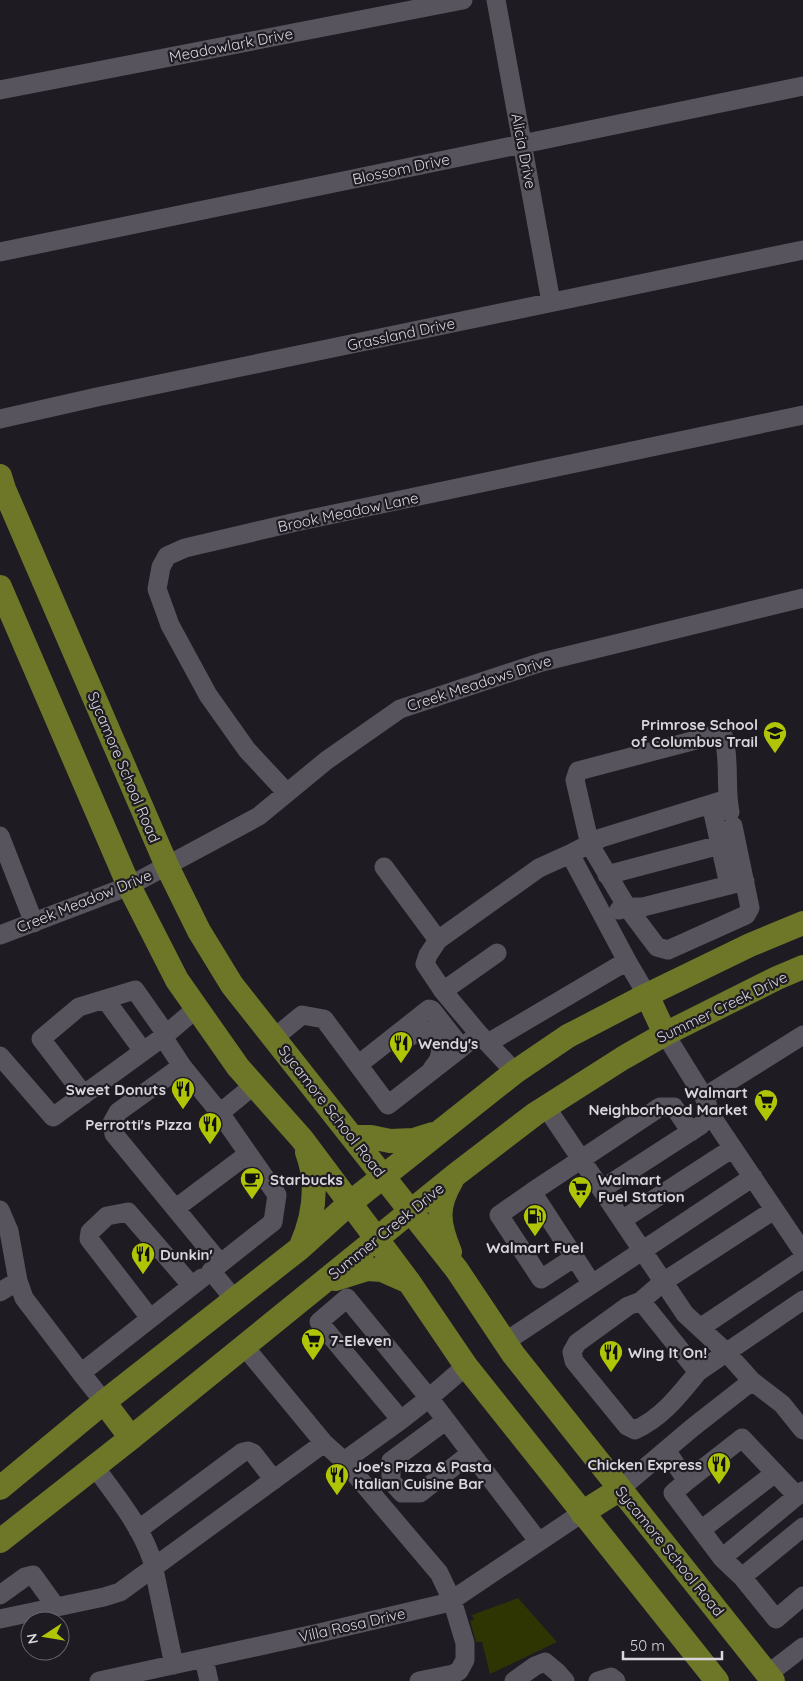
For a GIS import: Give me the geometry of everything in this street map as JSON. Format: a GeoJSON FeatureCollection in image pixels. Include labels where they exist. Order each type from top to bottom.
{"type":"FeatureCollection","features":[{"type":"Feature","properties":{"kind":"main road","name":"Sycamore School Road"},"geometry":{"type":"LineString","coordinates":[[0,476],[167,866],[199,931],[232,985],[457,1270],[505,1342],[767,1679]]}},
{"type":"Feature","properties":{"kind":"main road"},"geometry":{"type":"LineString","coordinates":[[0,587],[128,886],[177,980],[238,1067],[302,1139],[408,1282],[466,1366],[717,1681]]}},
{"type":"Feature","properties":{"kind":"main road"},"geometry":{"type":"LineString","coordinates":[[0,1488],[104,1402],[299,1249],[350,1204],[515,1072],[568,1036],[647,995],[750,945],[803,923]]}},
{"type":"Feature","properties":{"kind":"main road","name":"Summer Creek Drive"},"geometry":{"type":"LineString","coordinates":[[0,1541],[95,1467],[454,1176],[535,1114],[665,1034],[803,967]]}},
{"type":"Feature","properties":{"kind":"main road"},"geometry":{"type":"LineString","coordinates":[[647,995],[665,1034]]}},
{"type":"Feature","properties":{"kind":"main road"},"geometry":{"type":"LineString","coordinates":[[352,1137],[371,1137],[390,1141],[414,1140],[440,1132]]}},
{"type":"Feature","properties":{"kind":"main road"},"geometry":{"type":"LineString","coordinates":[[299,1249],[313,1212],[314,1194],[309,1157],[302,1139]]}},
{"type":"Feature","properties":{"kind":"main road"},"geometry":{"type":"LineString","coordinates":[[454,1176],[443,1195],[440,1210],[440,1226],[457,1270]]}},
{"type":"Feature","properties":{"kind":"main road"},"geometry":{"type":"LineString","coordinates":[[323,1282],[367,1269],[382,1270],[408,1282]]}},
{"type":"Feature","properties":{"kind":"main road"},"geometry":{"type":"LineString","coordinates":[[104,1402],[131,1438]]}},
{"type":"Feature","properties":{"kind":"main road"},"geometry":{"type":"LineString","coordinates":[[582,1512],[620,1489]]}},
{"type":"Feature","properties":{"kind":"street","name":"Meadowlark Drive"},"geometry":{"type":"LineString","coordinates":[[0,90],[463,0]]}},
{"type":"Feature","properties":{"kind":"street","name":"Alicia Drive"},"geometry":{"type":"LineString","coordinates":[[496,0],[552,302]]}},
{"type":"Feature","properties":{"kind":"street","name":"Blossom Drive"},"geometry":{"type":"LineString","coordinates":[[0,252],[803,86]]}},
{"type":"Feature","properties":{"kind":"street","name":"Grassland Drive"},"geometry":{"type":"LineString","coordinates":[[0,419],[97,397],[803,250]]}},
{"type":"Feature","properties":{"kind":"street","name":"Brook Meadow Lane"},"geometry":{"type":"LineString","coordinates":[[287,793],[247,750],[208,695],[170,625],[158,590],[161,568],[167,556],[185,548],[296,522],[803,415]]}},
{"type":"Feature","properties":{"kind":"street","name":"Creek Meadows Drive"},"geometry":{"type":"LineString","coordinates":[[167,866],[259,816],[327,760],[400,709],[542,662],[803,598]]}},
{"type":"Feature","properties":{"kind":"street"},"geometry":{"type":"LineString","coordinates":[[715,735],[724,738],[727,750],[726,810],[720,845],[750,908],[746,915],[668,950],[657,947],[627,908],[590,845],[576,787],[575,780],[578,771],[715,735]]}},
{"type":"Feature","properties":{"kind":"street"},"geometry":{"type":"LineString","coordinates":[[515,1072],[443,991],[425,964],[428,955],[438,940],[539,868],[602,838],[726,810]]}},
{"type":"Feature","properties":{"kind":"street"},"geometry":{"type":"LineString","coordinates":[[726,810],[737,883]]}},
{"type":"Feature","properties":{"kind":"street"},"geometry":{"type":"LineString","coordinates":[[0,836],[34,923]]}},
{"type":"Feature","properties":{"kind":"street"},"geometry":{"type":"LineString","coordinates":[[608,875],[720,845]]}},
{"type":"Feature","properties":{"kind":"street"},"geometry":{"type":"LineString","coordinates":[[570,854],[647,995]]}},
{"type":"Feature","properties":{"kind":"street","name":"Creek Meadow Drive"},"geometry":{"type":"LineString","coordinates":[[0,935],[128,886],[167,866]]}},
{"type":"Feature","properties":{"kind":"street"},"geometry":{"type":"LineString","coordinates":[[384,867],[438,940]]}},
{"type":"Feature","properties":{"kind":"street"},"geometry":{"type":"LineString","coordinates":[[604,916],[627,908],[643,907],[737,883]]}},
{"type":"Feature","properties":{"kind":"street"},"geometry":{"type":"LineString","coordinates":[[443,991],[498,953]]}},
{"type":"Feature","properties":{"kind":"street"},"geometry":{"type":"LineString","coordinates":[[274,1038],[302,1016],[324,1019],[362,1062],[388,1105],[461,1047],[484,1038],[627,961]]}},
{"type":"Feature","properties":{"kind":"street"},"geometry":{"type":"LineString","coordinates":[[81,1372],[273,1222],[277,1195],[220,1113],[182,1066],[135,990],[79,1007],[41,1039],[84,1095]]}},
{"type":"Feature","properties":{"kind":"street"},"geometry":{"type":"LineString","coordinates":[[105,999],[143,1052]]}},
{"type":"Feature","properties":{"kind":"street"},"geometry":{"type":"LineString","coordinates":[[0,1056],[53,1117],[165,1036],[197,1008]]}},
{"type":"Feature","properties":{"kind":"street"},"geometry":{"type":"LineString","coordinates":[[362,1062],[429,1009],[432,1010],[461,1047]]}},
{"type":"Feature","properties":{"kind":"street"},"geometry":{"type":"LineString","coordinates":[[362,1062],[385,1054],[421,1029],[429,1031],[436,1038],[440,1048],[440,1058],[431,1070]]}},
{"type":"Feature","properties":{"kind":"street"},"geometry":{"type":"LineString","coordinates":[[665,1034],[704,1097],[712,1117],[774,1210],[797,1230],[803,1252]]}},
{"type":"Feature","properties":{"kind":"street"},"geometry":{"type":"LineString","coordinates":[[704,1097],[803,1035]]}},
{"type":"Feature","properties":{"kind":"street"},"geometry":{"type":"LineString","coordinates":[[182,1066],[118,1112],[112,1123],[114,1134],[176,1208],[215,1267],[234,1300]]}},
{"type":"Feature","properties":{"kind":"street"},"geometry":{"type":"LineString","coordinates":[[220,1113],[254,1085]]}},
{"type":"Feature","properties":{"kind":"street"},"geometry":{"type":"LineString","coordinates":[[546,1107],[685,1314],[726,1352],[752,1381],[782,1404],[803,1430]]}},
{"type":"Feature","properties":{"kind":"street"},"geometry":{"type":"LineString","coordinates":[[575,1257],[541,1279],[499,1215],[660,1107],[674,1107],[691,1132]]}},
{"type":"Feature","properties":{"kind":"street"},"geometry":{"type":"LineString","coordinates":[[602,1189],[712,1117]]}},
{"type":"Feature","properties":{"kind":"street"},"geometry":{"type":"LineString","coordinates":[[622,1220],[733,1148]]}},
{"type":"Feature","properties":{"kind":"street"},"geometry":{"type":"LineString","coordinates":[[176,1208],[248,1154]]}},
{"type":"Feature","properties":{"kind":"street"},"geometry":{"type":"LineString","coordinates":[[505,1342],[753,1178]]}},
{"type":"Feature","properties":{"kind":"street"},"geometry":{"type":"LineString","coordinates":[[532,1192],[592,1284]]}},
{"type":"Feature","properties":{"kind":"street"},"geometry":{"type":"LineString","coordinates":[[0,1210],[9,1231],[6,1246],[24,1298],[104,1402]]}},
{"type":"Feature","properties":{"kind":"street"},"geometry":{"type":"LineString","coordinates":[[774,1210],[663,1282],[641,1301],[628,1306],[577,1343],[572,1352],[574,1361],[627,1426],[635,1430],[650,1423],[670,1405],[698,1372],[803,1300]]}},
{"type":"Feature","properties":{"kind":"street"},"geometry":{"type":"LineString","coordinates":[[150,1318],[89,1239],[90,1232],[107,1216],[128,1212],[192,1286]]}},
{"type":"Feature","properties":{"kind":"street"},"geometry":{"type":"LineString","coordinates":[[700,1328],[803,1259]]}},
{"type":"Feature","properties":{"kind":"street"},"geometry":{"type":"LineString","coordinates":[[0,1292],[18,1281]]}},
{"type":"Feature","properties":{"kind":"street"},"geometry":{"type":"LineString","coordinates":[[401,1420],[319,1322],[347,1298],[429,1398],[539,1542]]}},
{"type":"Feature","properties":{"kind":"street"},"geometry":{"type":"LineString","coordinates":[[641,1301],[698,1372]]}},
{"type":"Feature","properties":{"kind":"street"},"geometry":{"type":"LineString","coordinates":[[244,1346],[324,1443],[344,1461],[439,1573],[452,1600],[465,1643],[465,1660],[459,1671],[453,1674],[419,1681]]}},
{"type":"Feature","properties":{"kind":"street"},"geometry":{"type":"LineString","coordinates":[[344,1461],[401,1420],[466,1366]]}},
{"type":"Feature","properties":{"kind":"street"},"geometry":{"type":"LineString","coordinates":[[620,1489],[692,1428],[752,1381]]}},
{"type":"Feature","properties":{"kind":"street"},"geometry":{"type":"LineString","coordinates":[[670,1405],[692,1428]]}},
{"type":"Feature","properties":{"kind":"street"},"geometry":{"type":"LineString","coordinates":[[445,1420],[391,1461],[391,1481],[402,1493],[420,1493],[471,1453]]}},
{"type":"Feature","properties":{"kind":"street"},"geometry":{"type":"LineString","coordinates":[[722,1558],[800,1494],[775,1473],[742,1438],[673,1493],[722,1558],[742,1577],[776,1619],[803,1596]]}},
{"type":"Feature","properties":{"kind":"street"},"geometry":{"type":"LineString","coordinates":[[0,1619],[120,1592],[324,1443]]}},
{"type":"Feature","properties":{"kind":"street"},"geometry":{"type":"LineString","coordinates":[[666,1450],[687,1481]]}},
{"type":"Feature","properties":{"kind":"street"},"geometry":{"type":"LineString","coordinates":[[138,1530],[243,1452],[253,1453],[274,1480]]}},
{"type":"Feature","properties":{"kind":"street"},"geometry":{"type":"LineString","coordinates":[[95,1467],[148,1548],[154,1568],[174,1665]]}},
{"type":"Feature","properties":{"kind":"street"},"geometry":{"type":"LineString","coordinates":[[701,1530],[775,1473]]}},
{"type":"Feature","properties":{"kind":"street","name":"Villa Rosa Drive"},"geometry":{"type":"LineString","coordinates":[[99,1681],[442,1604],[452,1600],[582,1512]]}},
{"type":"Feature","properties":{"kind":"street"},"geometry":{"type":"LineString","coordinates":[[742,1577],[803,1527]]}},
{"type":"Feature","properties":{"kind":"street"},"geometry":{"type":"LineString","coordinates":[[0,1595],[25,1577],[33,1575],[56,1607]]}},
{"type":"Feature","properties":{"kind":"street"},"geometry":{"type":"LineString","coordinates":[[767,1679],[803,1647]]}},
{"type":"Feature","properties":{"kind":"street"},"geometry":{"type":"LineString","coordinates":[[204,1658],[209,1681]]}},
{"type":"Feature","properties":{"kind":"street"},"geometry":{"type":"LineString","coordinates":[[514,1681],[544,1662],[565,1681]]}},
{"type":"Feature","properties":{"kind":"street"},"geometry":{"type":"LineString","coordinates":[[598,1681],[611,1677],[616,1681]]}},
{"type":"Feature","properties":{"kind":"green space"},"geometry":{"type":"Polygon","coordinates":[[[518,1598],[557,1642],[490,1674],[482,1642],[476,1642],[470,1621],[474,1620],[472,1615],[518,1598]]]}},
{"type":"Feature","properties":{"kind":"place","name":"Primrose School of Columbus Trail"},"geometry":{"type":"Point","coordinates":[775,754]}},
{"type":"Feature","properties":{"kind":"place","name":"Wendy's"},"geometry":{"type":"Point","coordinates":[401,1064]}},
{"type":"Feature","properties":{"kind":"place","name":"Sweet Donuts"},"geometry":{"type":"Point","coordinates":[183,1110]}},
{"type":"Feature","properties":{"kind":"place","name":"Walmart Neighborhood Market"},"geometry":{"type":"Point","coordinates":[766,1122]}},
{"type":"Feature","properties":{"kind":"place","name":"Perrotti's Pizza"},"geometry":{"type":"Point","coordinates":[210,1145]}},
{"type":"Feature","properties":{"kind":"place","name":"Starbucks"},"geometry":{"type":"Point","coordinates":[252,1200]}},
{"type":"Feature","properties":{"kind":"place","name":"Walmart Fuel Station"},"geometry":{"type":"Point","coordinates":[580,1209]}},
{"type":"Feature","properties":{"kind":"place","name":"Walmart Fuel"},"geometry":{"type":"Point","coordinates":[535,1237]}},
{"type":"Feature","properties":{"kind":"place","name":"Dunkin'"},"geometry":{"type":"Point","coordinates":[143,1275]}},
{"type":"Feature","properties":{"kind":"place","name":"7-Eleven"},"geometry":{"type":"Point","coordinates":[313,1361]}},
{"type":"Feature","properties":{"kind":"place","name":"Wing It On!"},"geometry":{"type":"Point","coordinates":[611,1373]}},
{"type":"Feature","properties":{"kind":"place","name":"Chicken Express"},"geometry":{"type":"Point","coordinates":[719,1485]}},
{"type":"Feature","properties":{"kind":"place","name":"Joe's Pizza & Pasta Italian Cuisine Bar"},"geometry":{"type":"Point","coordinates":[337,1496]}}]}
